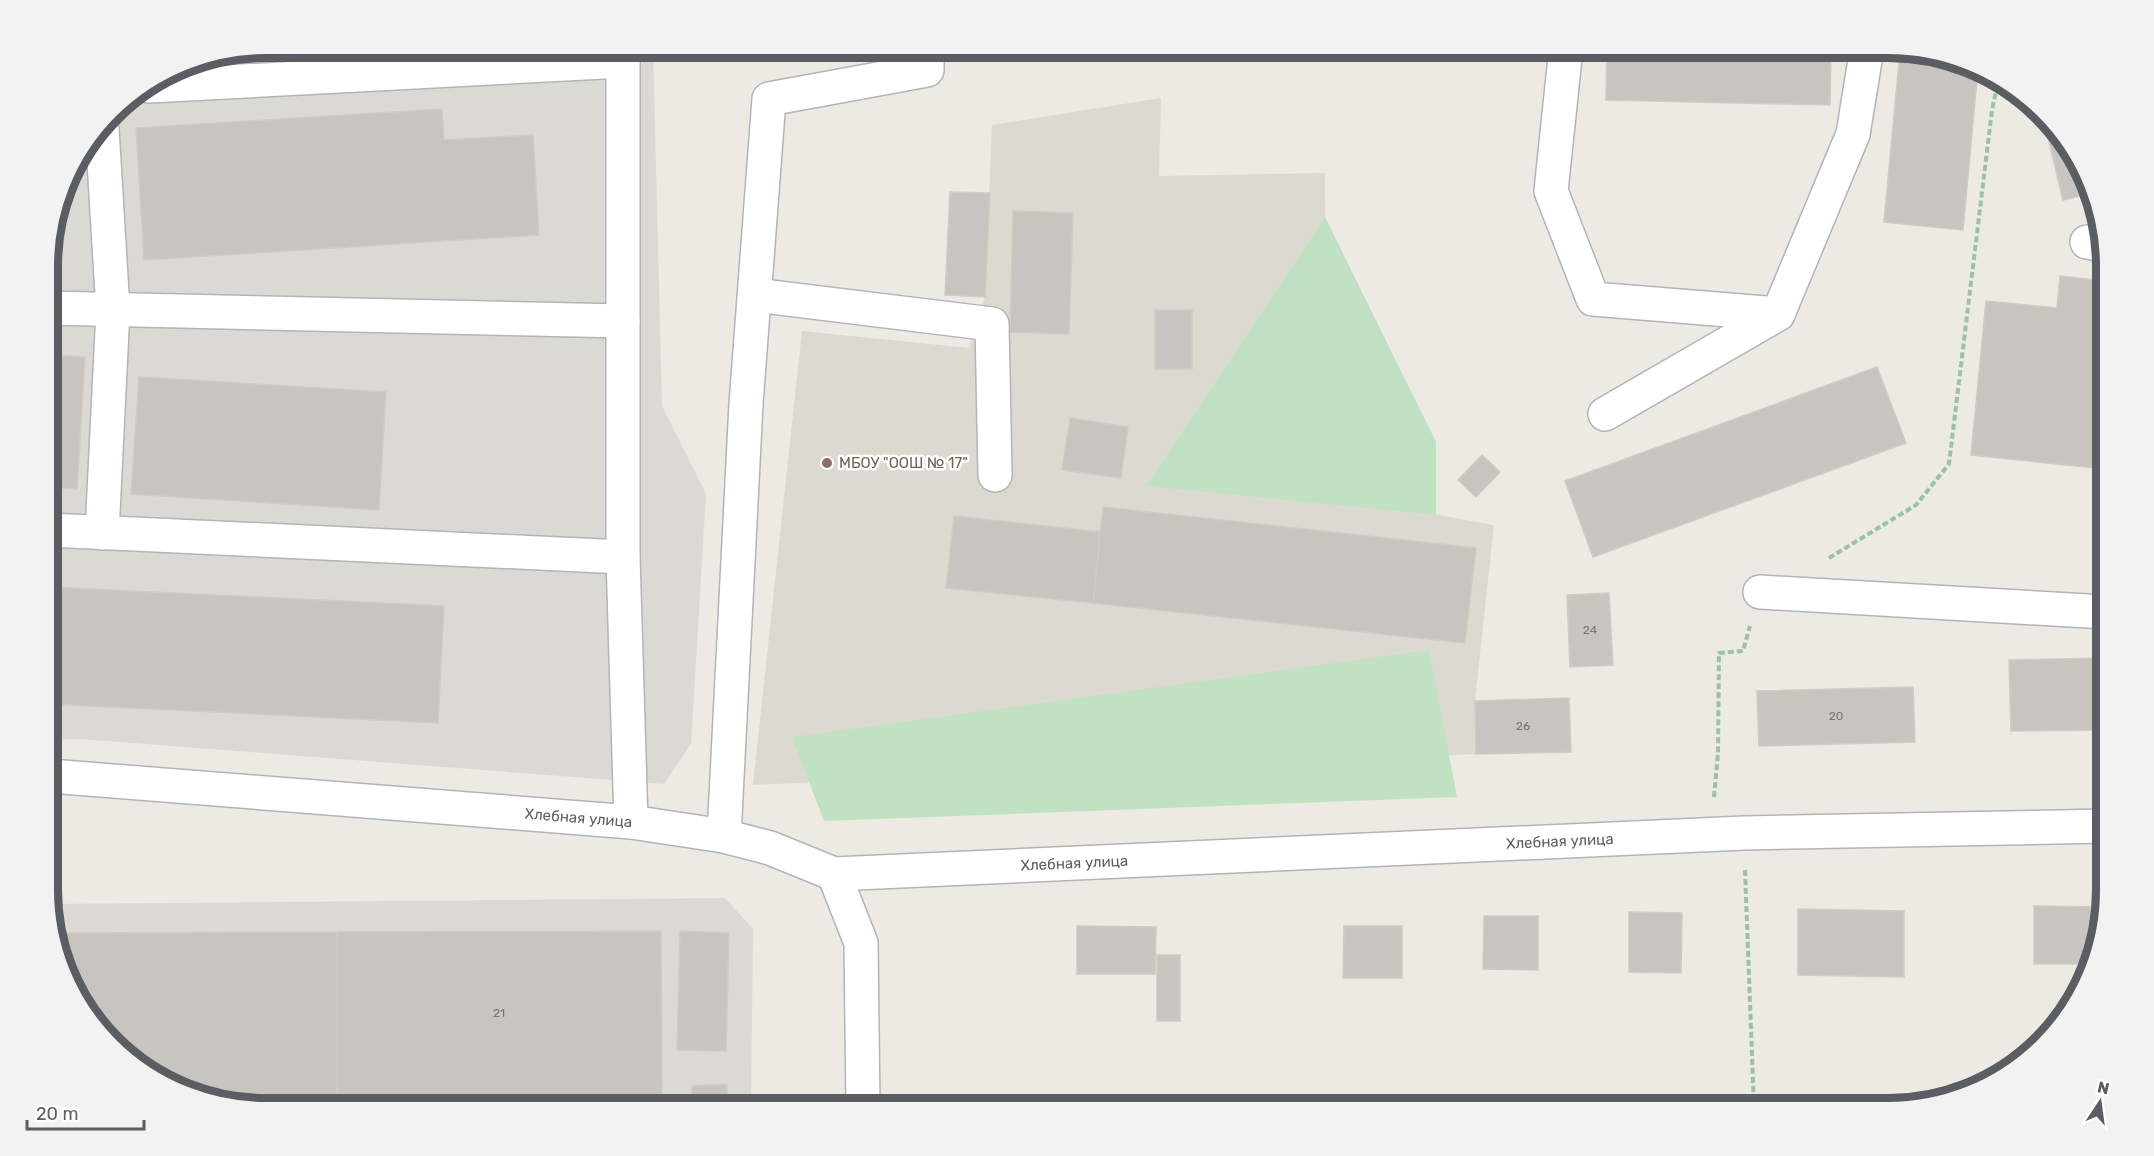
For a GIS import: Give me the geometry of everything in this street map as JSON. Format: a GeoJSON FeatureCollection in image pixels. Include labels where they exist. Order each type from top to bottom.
{"type":"FeatureCollection","features":[{"type":"Feature","properties":{"kind":"street"},"geometry":{"type":"LineString","coordinates":[[164,85],[578,58]]}},
{"type":"Feature","properties":{"kind":"street"},"geometry":{"type":"LineString","coordinates":[[624,58],[623,557],[631,822]]}},
{"type":"Feature","properties":{"kind":"street"},"geometry":{"type":"LineString","coordinates":[[724,836],[735,585],[769,99],[927,70],[927,58]]}},
{"type":"Feature","properties":{"kind":"street"},"geometry":{"type":"LineString","coordinates":[[1565,58],[1551,191],[1593,299],[1778,314]]}},
{"type":"Feature","properties":{"kind":"street"},"geometry":{"type":"LineString","coordinates":[[1605,414],[1778,314],[1853,134],[1866,58]]}},
{"type":"Feature","properties":{"kind":"street"},"geometry":{"type":"LineString","coordinates":[[102,533],[113,310],[103,138]]}},
{"type":"Feature","properties":{"kind":"street"},"geometry":{"type":"LineString","coordinates":[[754,295],[992,324],[996,476]]}},
{"type":"Feature","properties":{"kind":"street"},"geometry":{"type":"LineString","coordinates":[[59,308],[623,321]]}},
{"type":"Feature","properties":{"kind":"street"},"geometry":{"type":"LineString","coordinates":[[59,531],[623,557]]}},
{"type":"Feature","properties":{"kind":"street"},"geometry":{"type":"LineString","coordinates":[[1760,592],[2096,611]]}},
{"type":"Feature","properties":{"kind":"street","name":"Хлебная улица"},"geometry":{"type":"LineString","coordinates":[[58,777],[631,822],[724,836],[770,848],[834,874],[1744,833],[2096,826]]}},
{"type":"Feature","properties":{"kind":"street"},"geometry":{"type":"LineString","coordinates":[[834,874],[861,943],[863,1098]]}},
{"type":"Feature","properties":{"kind":"path"},"geometry":{"type":"LineString","coordinates":[[1828,558],[1916,505],[1949,464],[1996,90]]}},
{"type":"Feature","properties":{"kind":"path"},"geometry":{"type":"LineString","coordinates":[[1710,835],[1718,753],[1719,653],[1743,651],[1760,592]]}},
{"type":"Feature","properties":{"kind":"path"},"geometry":{"type":"LineString","coordinates":[[1744,833],[1754,1097]]}},
{"type":"Feature","properties":{"kind":"shaded area"},"geometry":{"type":"Polygon","coordinates":[[[266,58],[653,58],[662,406],[706,494],[691,744],[664,784],[81,739],[58,740],[59,253],[60,239],[74,187],[94,151],[110,129],[129,110],[162,86],[187,74],[239,60],[266,58]]]}},
{"type":"Feature","properties":{"kind":"shaded area"},"geometry":{"type":"Polygon","coordinates":[[[1161,98],[1159,176],[1325,173],[1326,419],[1319,494],[1494,525],[1475,700],[1476,754],[753,785],[802,331],[969,348],[985,297],[992,125],[1161,98]]]}},
{"type":"Feature","properties":{"kind":"shaded area"},"geometry":{"type":"Polygon","coordinates":[[[725,898],[753,929],[751,1098],[266,1098],[226,1094],[174,1076],[129,1046],[110,1027],[86,994],[74,969],[60,917],[59,904],[725,898]]]}},
{"type":"Feature","properties":{"kind":"green space"},"geometry":{"type":"Polygon","coordinates":[[[1325,217],[1436,442],[1436,515],[1146,486],[1325,217]]]}},
{"type":"Feature","properties":{"kind":"green space"},"geometry":{"type":"Polygon","coordinates":[[[1429,650],[1457,797],[824,821],[792,737],[1429,650]]]}},
{"type":"Feature","properties":{"kind":"building"},"geometry":{"type":"Polygon","coordinates":[[[1607,58],[1831,58],[1830,105],[1606,100],[1607,58]]]}},
{"type":"Feature","properties":{"kind":"building"},"geometry":{"type":"Polygon","coordinates":[[[1899,59],[1928,62],[1977,79],[1963,230],[1884,222],[1899,59]]]}},
{"type":"Feature","properties":{"kind":"building"},"geometry":{"type":"Polygon","coordinates":[[[442,109],[444,140],[533,135],[539,235],[144,260],[136,128],[442,109]]]}},
{"type":"Feature","properties":{"kind":"building"},"geometry":{"type":"Polygon","coordinates":[[[2047,133],[2074,174],[2082,195],[2063,200],[2047,133]]]}},
{"type":"Feature","properties":{"kind":"building"},"geometry":{"type":"Polygon","coordinates":[[[950,192],[990,193],[985,297],[945,295],[950,192]]]}},
{"type":"Feature","properties":{"kind":"building"},"geometry":{"type":"Polygon","coordinates":[[[1013,211],[1073,213],[1069,334],[1010,332],[1013,211]]]}},
{"type":"Feature","properties":{"kind":"building"},"geometry":{"type":"Polygon","coordinates":[[[2060,276],[2096,280],[2096,468],[1971,455],[1986,301],[2057,308],[2060,276]]]}},
{"type":"Feature","properties":{"kind":"building"},"geometry":{"type":"Polygon","coordinates":[[[1155,310],[1192,310],[1192,369],[1155,369],[1155,310]]]}},
{"type":"Feature","properties":{"kind":"building"},"geometry":{"type":"Polygon","coordinates":[[[59,356],[85,357],[77,489],[59,488],[59,356]]]}},
{"type":"Feature","properties":{"kind":"building"},"geometry":{"type":"Polygon","coordinates":[[[1877,367],[1906,443],[1593,557],[1565,481],[1877,367]]]}},
{"type":"Feature","properties":{"kind":"building"},"geometry":{"type":"Polygon","coordinates":[[[139,377],[386,392],[379,510],[131,494],[139,377]]]}},
{"type":"Feature","properties":{"kind":"building"},"geometry":{"type":"Polygon","coordinates":[[[1070,418],[1128,427],[1121,478],[1062,470],[1070,418]]]}},
{"type":"Feature","properties":{"kind":"building"},"geometry":{"type":"Polygon","coordinates":[[[1482,455],[1500,472],[1476,497],[1458,480],[1482,455]]]}},
{"type":"Feature","properties":{"kind":"building"},"geometry":{"type":"Polygon","coordinates":[[[1103,507],[1476,548],[1465,643],[1093,603],[1103,507]]]}},
{"type":"Feature","properties":{"kind":"building"},"geometry":{"type":"Polygon","coordinates":[[[954,516],[1100,532],[1093,603],[946,588],[954,516]]]}},
{"type":"Feature","properties":{"kind":"building"},"geometry":{"type":"Polygon","coordinates":[[[58,587],[444,606],[438,723],[58,704],[58,587]]]}},
{"type":"Feature","properties":{"kind":"building"},"geometry":{"type":"Polygon","coordinates":[[[1609,593],[1613,665],[1570,667],[1567,595],[1609,593]]]}},
{"type":"Feature","properties":{"kind":"building"},"geometry":{"type":"Polygon","coordinates":[[[2096,658],[2096,730],[2011,731],[2009,660],[2096,658]]]}},
{"type":"Feature","properties":{"kind":"building"},"geometry":{"type":"Polygon","coordinates":[[[1913,687],[1915,742],[1759,746],[1757,691],[1913,687]]]}},
{"type":"Feature","properties":{"kind":"building"},"geometry":{"type":"Polygon","coordinates":[[[1569,698],[1571,752],[1476,754],[1475,701],[1569,698]]]}},
{"type":"Feature","properties":{"kind":"building"},"geometry":{"type":"Polygon","coordinates":[[[2034,906],[2095,907],[2092,930],[2081,964],[2034,964],[2034,906]]]}},
{"type":"Feature","properties":{"kind":"building"},"geometry":{"type":"Polygon","coordinates":[[[1798,909],[1904,911],[1904,977],[1798,975],[1798,909]]]}},
{"type":"Feature","properties":{"kind":"building"},"geometry":{"type":"Polygon","coordinates":[[[1629,912],[1682,913],[1681,973],[1629,972],[1629,912]]]}},
{"type":"Feature","properties":{"kind":"building"},"geometry":{"type":"Polygon","coordinates":[[[1484,916],[1538,916],[1538,970],[1483,969],[1484,916]]]}},
{"type":"Feature","properties":{"kind":"building"},"geometry":{"type":"Polygon","coordinates":[[[1077,926],[1156,927],[1155,974],[1077,974],[1077,926]]]}},
{"type":"Feature","properties":{"kind":"building"},"geometry":{"type":"Polygon","coordinates":[[[1344,926],[1402,926],[1402,978],[1343,978],[1344,926]]]}},
{"type":"Feature","properties":{"kind":"building"},"geometry":{"type":"Polygon","coordinates":[[[661,931],[662,1095],[337,1096],[337,932],[661,931]]]}},
{"type":"Feature","properties":{"kind":"building"},"geometry":{"type":"Polygon","coordinates":[[[680,931],[729,933],[726,1051],[677,1050],[680,931]]]}},
{"type":"Feature","properties":{"kind":"building"},"geometry":{"type":"Polygon","coordinates":[[[337,932],[337,1096],[239,1096],[200,1086],[174,1076],[129,1046],[101,1016],[86,994],[74,969],[64,933],[337,932]]]}},
{"type":"Feature","properties":{"kind":"building"},"geometry":{"type":"Polygon","coordinates":[[[1157,955],[1180,955],[1180,1021],[1157,1021],[1157,955]]]}},
{"type":"Feature","properties":{"kind":"building"},"geometry":{"type":"Polygon","coordinates":[[[727,1084],[728,1098],[692,1098],[692,1086],[727,1084]]]}},
{"type":"Feature","properties":{"kind":"place","name":"МБОУ \"ООШ № 17\""},"geometry":{"type":"Point","coordinates":[827,463]}}]}
